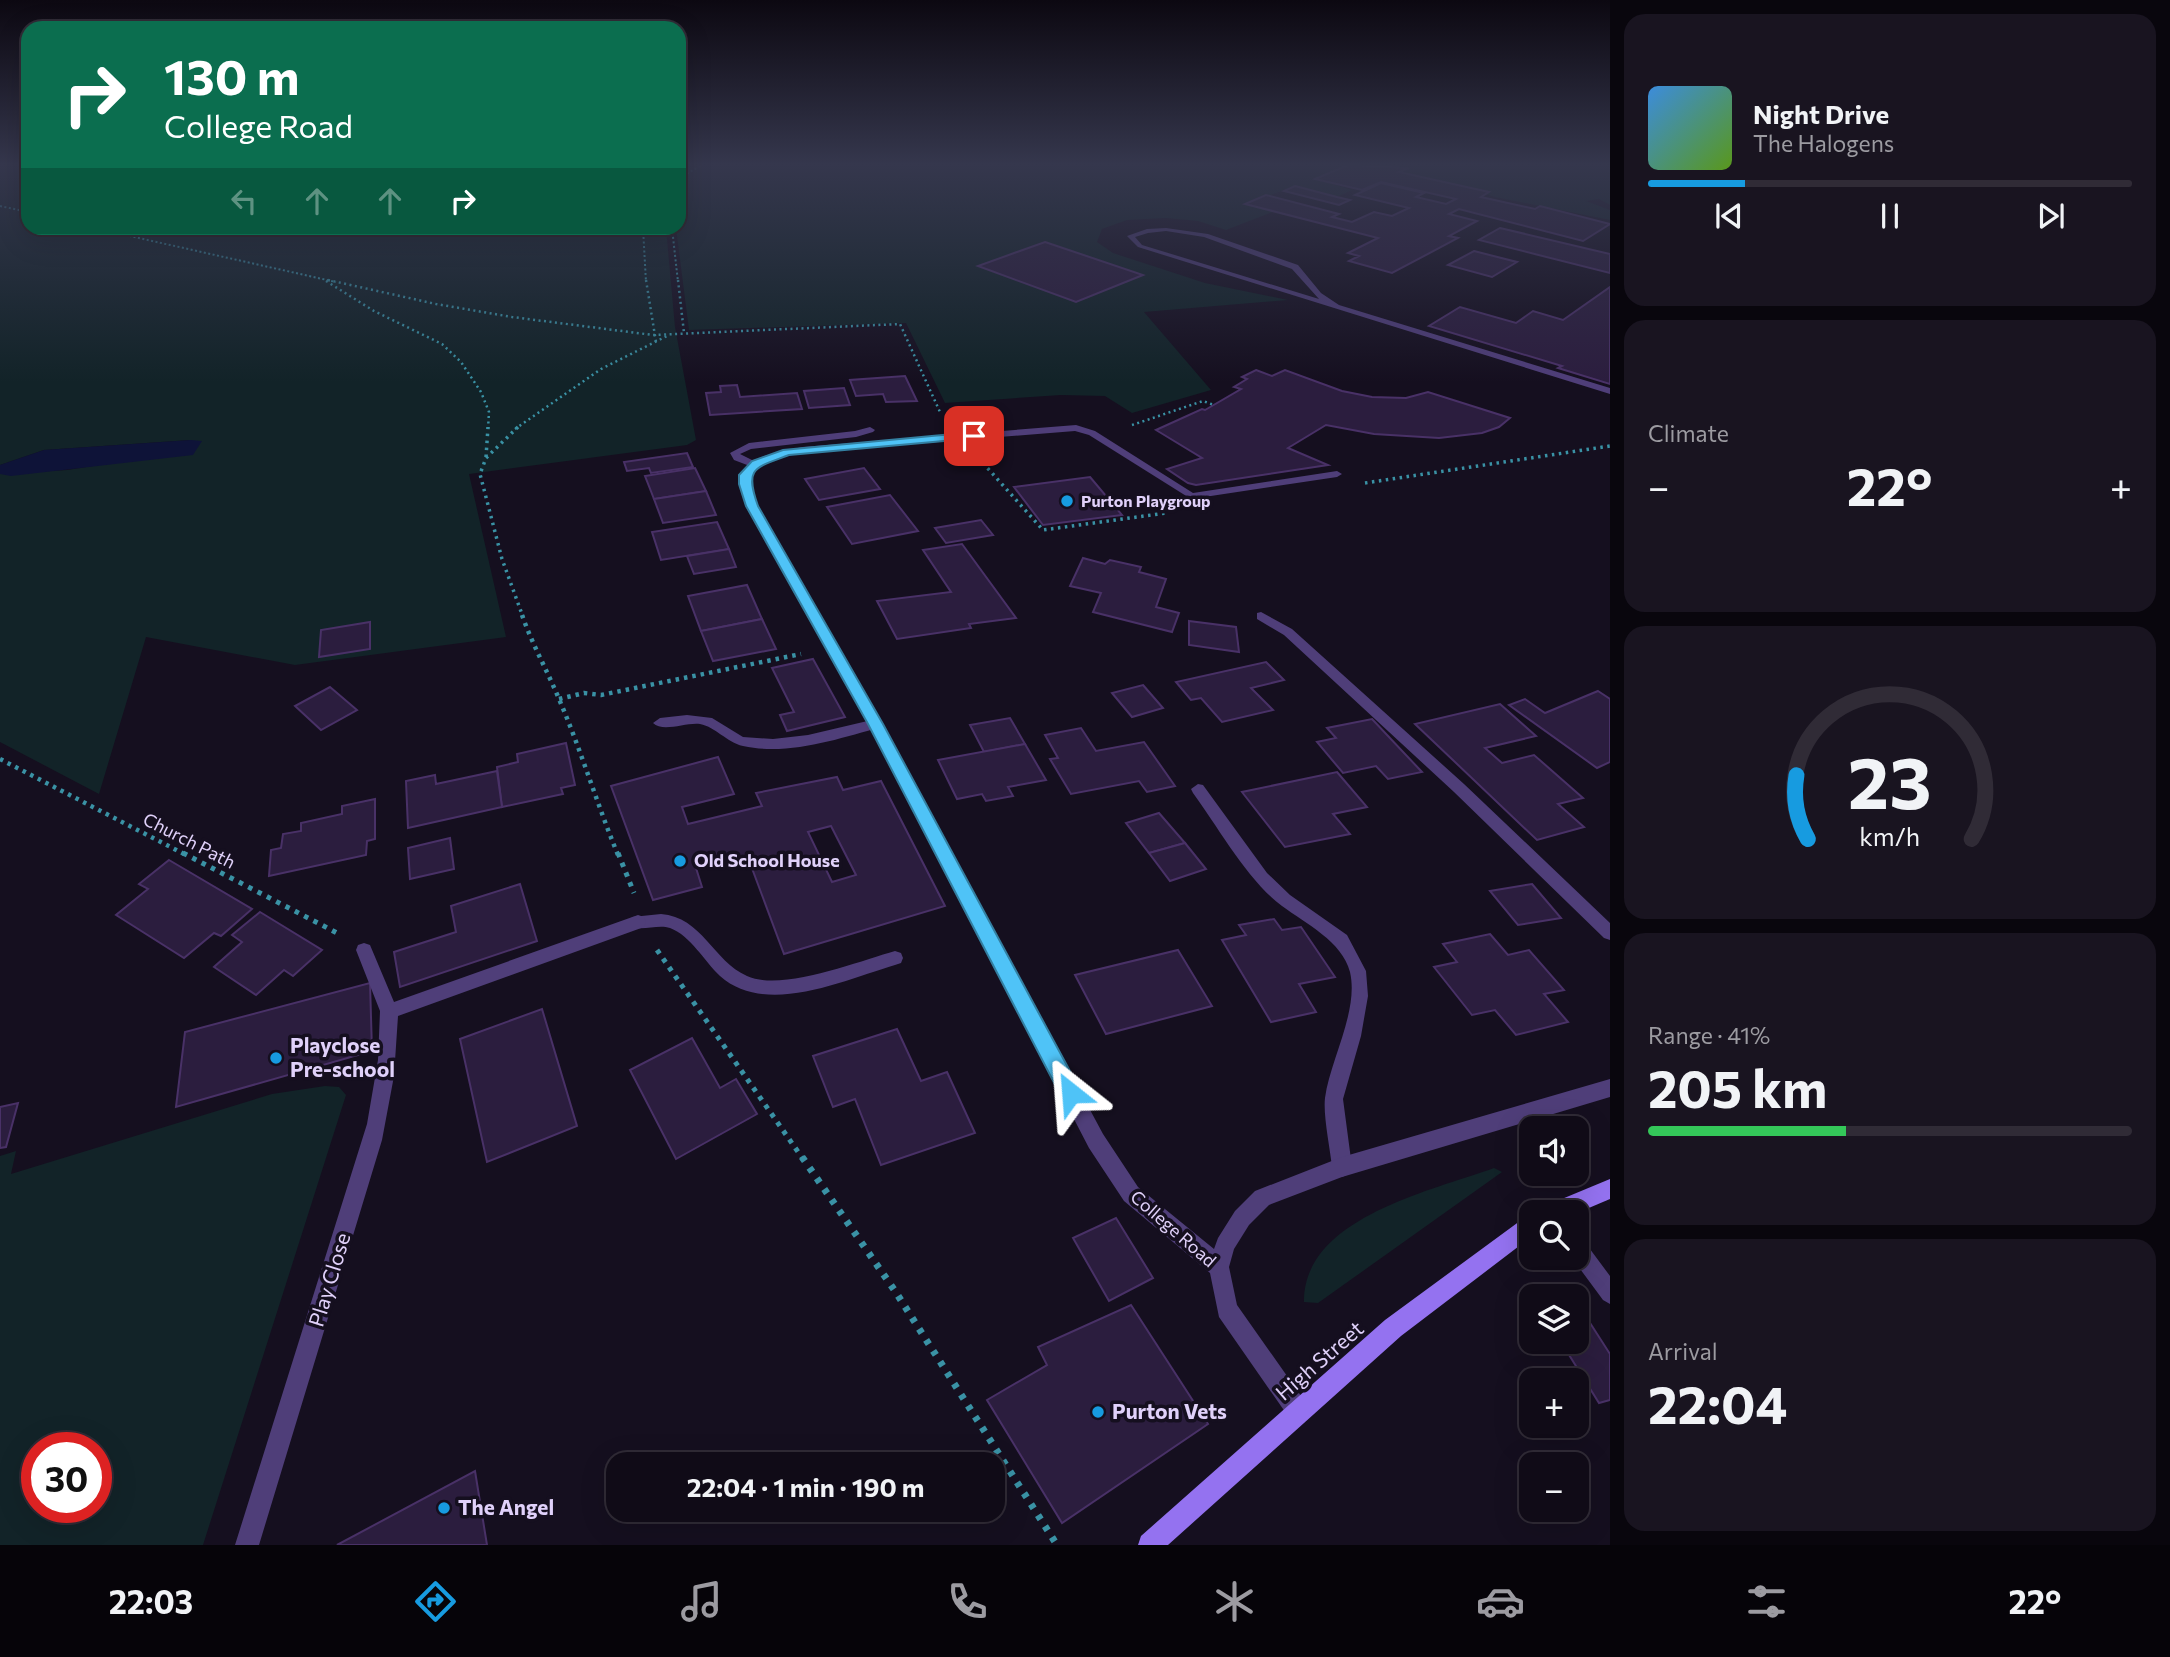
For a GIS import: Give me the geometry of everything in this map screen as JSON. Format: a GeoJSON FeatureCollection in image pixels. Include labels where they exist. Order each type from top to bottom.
{"type":"FeatureCollection","features":[{"type":"Feature","properties":{"kind":"street"},"geometry":{"type":"LineString","coordinates":[[1131,237],[1140,246],[1610,391]]}},
{"type":"Feature","properties":{"kind":"street"},"geometry":{"type":"LineString","coordinates":[[1200,237],[1296,267],[1318,295],[1337,307]]}},
{"type":"Feature","properties":{"kind":"street"},"geometry":{"type":"LineString","coordinates":[[870,430],[856,434],[748,446],[735,453],[737,458],[755,465],[787,452],[1055,428],[1085,429],[1191,496],[1337,474]]}},
{"type":"Feature","properties":{"kind":"street","name":"College Road"},"geometry":{"type":"LineString","coordinates":[[755,465],[745,475],[748,497],[876,724],[1096,1141],[1131,1194],[1219,1267],[1227,1309],[1298,1411]]}},
{"type":"Feature","properties":{"kind":"street"},"geometry":{"type":"LineString","coordinates":[[1261,616],[1288,632],[1460,788],[1610,933]]}},
{"type":"Feature","properties":{"kind":"street"},"geometry":{"type":"LineString","coordinates":[[660,723],[697,719],[711,722],[741,741],[761,743],[814,738],[876,724]]}},
{"type":"Feature","properties":{"kind":"street"},"geometry":{"type":"LineString","coordinates":[[1198,789],[1262,877],[1284,899],[1341,940],[1359,971],[1359,996],[1352,1036],[1334,1099],[1342,1167]]}},
{"type":"Feature","properties":{"kind":"street"},"geometry":{"type":"LineString","coordinates":[[389,1012],[638,922],[673,922],[683,928],[731,976],[756,987],[804,983],[895,958]]}},
{"type":"Feature","properties":{"kind":"street","name":"Play Close"},"geometry":{"type":"LineString","coordinates":[[247,1545],[373,1140],[385,1085],[390,1041],[389,1012],[364,950]]}},
{"type":"Feature","properties":{"kind":"street"},"geometry":{"type":"LineString","coordinates":[[1219,1267],[1224,1245],[1242,1218],[1262,1198],[1342,1167],[1610,1088]]}},
{"type":"Feature","properties":{"kind":"street"},"geometry":{"type":"LineString","coordinates":[[1583,1200],[1610,1189]]}},
{"type":"Feature","properties":{"kind":"street","name":"High Street"},"geometry":{"type":"LineString","coordinates":[[1150,1545],[1393,1328],[1519,1234]]}},
{"type":"Feature","properties":{"kind":"street"},"geometry":{"type":"LineString","coordinates":[[1589,1264],[1610,1293]]}},
{"type":"Feature","properties":{"kind":"path"},"geometry":{"type":"LineString","coordinates":[[135,237],[499,315],[653,334],[900,324],[947,426],[969,436]]}},
{"type":"Feature","properties":{"kind":"path"},"geometry":{"type":"LineString","coordinates":[[643,237],[646,286],[656,342]]}},
{"type":"Feature","properties":{"kind":"path"},"geometry":{"type":"LineString","coordinates":[[673,237],[684,333]]}},
{"type":"Feature","properties":{"kind":"path"},"geometry":{"type":"LineString","coordinates":[[323,279],[374,310],[442,344],[461,362],[481,392],[489,412],[486,458],[480,474]]}},
{"type":"Feature","properties":{"kind":"path"},"geometry":{"type":"LineString","coordinates":[[486,458],[508,435],[542,408],[601,369],[671,334]]}},
{"type":"Feature","properties":{"kind":"path"},"geometry":{"type":"LineString","coordinates":[[559,699],[584,693],[601,695],[833,648]]}},
{"type":"Feature","properties":{"kind":"path","name":"Church Path"},"geometry":{"type":"LineString","coordinates":[[0,759],[336,932],[364,950]]}},
{"type":"Feature","properties":{"kind":"path"},"geometry":{"type":"LineString","coordinates":[[1017,1484],[1057,1545]]}},
{"type":"Feature","properties":{"kind":"shaded area"},"geometry":{"type":"Polygon","coordinates":[[[0,237],[667,237],[675,327],[696,440],[687,445],[469,474],[506,637],[295,665],[146,637],[99,794],[0,742],[0,474],[67,470],[124,461],[191,440],[44,450],[0,465],[0,237]]]}},
{"type":"Feature","properties":{"kind":"shaded area"},"geometry":{"type":"Polygon","coordinates":[[[677,237],[1099,237],[1097,242],[1113,253],[1205,283],[1288,300],[1144,312],[1211,390],[1132,413],[1105,396],[1061,395],[945,403],[906,323],[689,330],[677,237]]]}},
{"type":"Feature","properties":{"kind":"shaded area"},"geometry":{"type":"Polygon","coordinates":[[[202,441],[193,455],[11,476],[0,474],[0,465],[44,450],[202,441]]]}},
{"type":"Feature","properties":{"kind":"shaded area"},"geometry":{"type":"Polygon","coordinates":[[[325,1086],[339,1087],[346,1095],[203,1545],[0,1545],[0,1156],[16,1151],[11,1174],[272,1094],[325,1086]]]}},
{"type":"Feature","properties":{"kind":"shaded area"},"geometry":{"type":"Polygon","coordinates":[[[1494,1168],[1502,1172],[1318,1303],[1304,1302],[1309,1273],[1324,1249],[1347,1229],[1406,1198],[1494,1168]]]}},
{"type":"Feature","properties":{"kind":"building"},"geometry":{"type":"Polygon","coordinates":[[[1374,237],[1458,238],[1392,273],[1349,261],[1359,256],[1348,253],[1378,238],[1374,237]]]}},
{"type":"Feature","properties":{"kind":"building"},"geometry":{"type":"Polygon","coordinates":[[[1484,237],[1538,237],[1610,254],[1610,273],[1479,240],[1484,237]]]}},
{"type":"Feature","properties":{"kind":"building"},"geometry":{"type":"Polygon","coordinates":[[[1568,237],[1589,237],[1583,241],[1568,237]]]}},
{"type":"Feature","properties":{"kind":"building"},"geometry":{"type":"Polygon","coordinates":[[[1045,242],[1143,275],[1076,302],[978,266],[1045,242]]]}},
{"type":"Feature","properties":{"kind":"building"},"geometry":{"type":"Polygon","coordinates":[[[1474,251],[1517,262],[1492,277],[1448,265],[1474,251]]]}},
{"type":"Feature","properties":{"kind":"building"},"geometry":{"type":"Polygon","coordinates":[[[1610,287],[1610,384],[1558,368],[1562,366],[1429,326],[1460,307],[1516,323],[1533,311],[1563,320],[1610,287]]]}},
{"type":"Feature","properties":{"kind":"building"},"geometry":{"type":"Polygon","coordinates":[[[1256,370],[1272,376],[1285,370],[1342,391],[1372,397],[1406,398],[1428,392],[1510,418],[1499,427],[1482,433],[1439,438],[1374,434],[1326,425],[1288,448],[1328,465],[1196,485],[1188,483],[1167,469],[1202,458],[1156,430],[1205,410],[1241,389],[1234,387],[1247,379],[1242,377],[1256,370]]]}},
{"type":"Feature","properties":{"kind":"building"},"geometry":{"type":"Polygon","coordinates":[[[905,376],[917,401],[886,402],[883,394],[856,396],[850,380],[905,376]]]}},
{"type":"Feature","properties":{"kind":"building"},"geometry":{"type":"Polygon","coordinates":[[[737,385],[740,397],[797,393],[802,409],[710,415],[706,393],[721,392],[720,386],[737,385]]]}},
{"type":"Feature","properties":{"kind":"building"},"geometry":{"type":"Polygon","coordinates":[[[844,388],[850,405],[809,408],[804,391],[844,388]]]}},
{"type":"Feature","properties":{"kind":"building"},"geometry":{"type":"Polygon","coordinates":[[[687,453],[693,467],[651,473],[649,468],[627,471],[624,462],[687,453]]]}},
{"type":"Feature","properties":{"kind":"building"},"geometry":{"type":"Polygon","coordinates":[[[695,468],[706,491],[654,499],[645,476],[695,468]]]}},
{"type":"Feature","properties":{"kind":"building"},"geometry":{"type":"Polygon","coordinates":[[[864,468],[880,489],[819,500],[805,479],[864,468]]]}},
{"type":"Feature","properties":{"kind":"building","name":"Purton Playgroup"},"geometry":{"type":"Polygon","coordinates":[[[1090,477],[1122,515],[1043,525],[1014,487],[1090,477]]]}},
{"type":"Feature","properties":{"kind":"building"},"geometry":{"type":"Polygon","coordinates":[[[706,491],[716,515],[663,523],[654,499],[706,491]]]}},
{"type":"Feature","properties":{"kind":"building"},"geometry":{"type":"Polygon","coordinates":[[[890,495],[918,531],[852,544],[827,507],[890,495]]]}},
{"type":"Feature","properties":{"kind":"building"},"geometry":{"type":"Polygon","coordinates":[[[981,520],[993,535],[946,543],[935,528],[981,520]]]}},
{"type":"Feature","properties":{"kind":"building"},"geometry":{"type":"Polygon","coordinates":[[[717,522],[729,549],[661,560],[652,532],[717,522]]]}},
{"type":"Feature","properties":{"kind":"building"},"geometry":{"type":"Polygon","coordinates":[[[962,544],[1016,618],[969,624],[971,628],[897,639],[877,601],[951,592],[923,550],[962,544]]]}},
{"type":"Feature","properties":{"kind":"building"},"geometry":{"type":"Polygon","coordinates":[[[729,549],[736,567],[694,574],[687,556],[729,549]]]}},
{"type":"Feature","properties":{"kind":"building"},"geometry":{"type":"Polygon","coordinates":[[[1083,558],[1105,564],[1110,560],[1141,567],[1139,572],[1166,579],[1156,607],[1179,613],[1172,632],[1093,612],[1101,593],[1070,586],[1083,558]]]}},
{"type":"Feature","properties":{"kind":"building"},"geometry":{"type":"Polygon","coordinates":[[[747,585],[762,619],[701,631],[688,596],[747,585]]]}},
{"type":"Feature","properties":{"kind":"building"},"geometry":{"type":"Polygon","coordinates":[[[762,619],[776,649],[713,661],[701,631],[762,619]]]}},
{"type":"Feature","properties":{"kind":"building"},"geometry":{"type":"Polygon","coordinates":[[[1189,621],[1236,627],[1239,652],[1189,645],[1189,621]]]}},
{"type":"Feature","properties":{"kind":"building"},"geometry":{"type":"Polygon","coordinates":[[[370,622],[370,649],[319,657],[321,630],[370,622]]]}},
{"type":"Feature","properties":{"kind":"building"},"geometry":{"type":"Polygon","coordinates":[[[813,659],[845,717],[787,731],[780,715],[794,712],[772,668],[813,659]]]}},
{"type":"Feature","properties":{"kind":"building"},"geometry":{"type":"Polygon","coordinates":[[[1266,662],[1284,680],[1251,688],[1273,710],[1222,722],[1201,698],[1191,700],[1176,682],[1266,662]]]}},
{"type":"Feature","properties":{"kind":"building"},"geometry":{"type":"Polygon","coordinates":[[[1143,685],[1163,708],[1132,717],[1112,693],[1143,685]]]}},
{"type":"Feature","properties":{"kind":"building"},"geometry":{"type":"Polygon","coordinates":[[[330,687],[357,710],[321,730],[295,706],[330,687]]]}},
{"type":"Feature","properties":{"kind":"building"},"geometry":{"type":"Polygon","coordinates":[[[1598,691],[1610,699],[1610,762],[1597,768],[1509,705],[1525,699],[1545,713],[1598,691]]]}},
{"type":"Feature","properties":{"kind":"building"},"geometry":{"type":"Polygon","coordinates":[[[1500,704],[1536,736],[1485,748],[1502,763],[1534,755],[1583,798],[1558,804],[1584,827],[1537,840],[1415,724],[1500,704]]]}},
{"type":"Feature","properties":{"kind":"building"},"geometry":{"type":"Polygon","coordinates":[[[1010,718],[1025,744],[984,752],[970,725],[1010,718]]]}},
{"type":"Feature","properties":{"kind":"building"},"geometry":{"type":"Polygon","coordinates":[[[1372,719],[1422,772],[1388,779],[1376,766],[1343,773],[1317,742],[1336,738],[1327,728],[1372,719]]]}},
{"type":"Feature","properties":{"kind":"building"},"geometry":{"type":"Polygon","coordinates":[[[1081,728],[1096,751],[1144,742],[1175,786],[1147,792],[1139,781],[1071,794],[1050,759],[1058,758],[1045,735],[1081,728]]]}},
{"type":"Feature","properties":{"kind":"building"},"geometry":{"type":"Polygon","coordinates":[[[566,743],[575,785],[561,788],[563,794],[502,807],[497,767],[518,762],[517,754],[566,743]]]}},
{"type":"Feature","properties":{"kind":"building"},"geometry":{"type":"Polygon","coordinates":[[[1025,744],[1046,780],[1008,787],[1013,796],[986,801],[982,794],[957,799],[938,760],[1025,744]]]}},
{"type":"Feature","properties":{"kind":"building","name":"Old School House"},"geometry":{"type":"Polygon","coordinates":[[[718,757],[734,794],[682,807],[688,824],[762,806],[756,793],[837,777],[843,790],[881,781],[945,906],[784,954],[747,855],[696,868],[702,887],[653,900],[611,786],[718,757]],[[831,826],[808,832],[832,882],[856,875],[831,826]]]}},
{"type":"Feature","properties":{"kind":"building"},"geometry":{"type":"Polygon","coordinates":[[[497,771],[502,807],[408,828],[406,781],[435,775],[436,784],[497,771]]]}},
{"type":"Feature","properties":{"kind":"building"},"geometry":{"type":"Polygon","coordinates":[[[1337,772],[1367,807],[1333,814],[1350,834],[1285,847],[1242,792],[1337,772]]]}},
{"type":"Feature","properties":{"kind":"building"},"geometry":{"type":"Polygon","coordinates":[[[375,799],[375,839],[367,841],[366,855],[269,876],[271,850],[281,848],[283,834],[301,831],[301,823],[342,814],[342,806],[375,799]]]}},
{"type":"Feature","properties":{"kind":"building"},"geometry":{"type":"Polygon","coordinates":[[[1159,813],[1185,843],[1149,853],[1126,823],[1159,813]]]}},
{"type":"Feature","properties":{"kind":"building"},"geometry":{"type":"Polygon","coordinates":[[[450,838],[454,869],[410,879],[408,848],[450,838]]]}},
{"type":"Feature","properties":{"kind":"building"},"geometry":{"type":"Polygon","coordinates":[[[1185,843],[1206,869],[1170,881],[1149,853],[1185,843]]]}},
{"type":"Feature","properties":{"kind":"building"},"geometry":{"type":"Polygon","coordinates":[[[169,860],[252,909],[221,936],[214,933],[184,958],[116,915],[148,889],[139,884],[169,860]]]}},
{"type":"Feature","properties":{"kind":"building"},"geometry":{"type":"Polygon","coordinates":[[[520,884],[537,941],[400,987],[394,952],[456,932],[451,906],[520,884]]]}},
{"type":"Feature","properties":{"kind":"building"},"geometry":{"type":"Polygon","coordinates":[[[1532,884],[1561,918],[1518,925],[1490,891],[1532,884]]]}},
{"type":"Feature","properties":{"kind":"building"},"geometry":{"type":"Polygon","coordinates":[[[260,912],[322,950],[293,976],[284,970],[256,995],[214,967],[242,942],[232,935],[260,912]]]}},
{"type":"Feature","properties":{"kind":"building"},"geometry":{"type":"Polygon","coordinates":[[[1274,919],[1282,930],[1301,927],[1335,977],[1299,984],[1316,1012],[1271,1022],[1222,940],[1246,935],[1239,925],[1274,919]]]}},
{"type":"Feature","properties":{"kind":"building"},"geometry":{"type":"Polygon","coordinates":[[[1490,934],[1508,955],[1529,950],[1564,990],[1544,994],[1568,1022],[1516,1035],[1495,1010],[1472,1015],[1434,967],[1457,962],[1443,944],[1490,934]]]}},
{"type":"Feature","properties":{"kind":"building"},"geometry":{"type":"Polygon","coordinates":[[[1178,950],[1212,1006],[1106,1034],[1075,975],[1178,950]]]}},
{"type":"Feature","properties":{"kind":"building"},"geometry":{"type":"Polygon","coordinates":[[[370,983],[372,1051],[176,1107],[185,1032],[370,983]]]}},
{"type":"Feature","properties":{"kind":"building"},"geometry":{"type":"Polygon","coordinates":[[[542,1009],[577,1126],[487,1162],[460,1039],[542,1009]]]}},
{"type":"Feature","properties":{"kind":"building"},"geometry":{"type":"Polygon","coordinates":[[[897,1029],[921,1081],[947,1072],[975,1133],[881,1165],[855,1099],[833,1107],[813,1056],[897,1029]]]}},
{"type":"Feature","properties":{"kind":"building"},"geometry":{"type":"Polygon","coordinates":[[[692,1038],[720,1088],[736,1079],[757,1114],[676,1159],[630,1070],[692,1038]]]}},
{"type":"Feature","properties":{"kind":"building"},"geometry":{"type":"Polygon","coordinates":[[[18,1103],[6,1147],[0,1148],[0,1107],[18,1103]]]}},
{"type":"Feature","properties":{"kind":"building"},"geometry":{"type":"Polygon","coordinates":[[[1116,1218],[1153,1278],[1109,1301],[1073,1238],[1116,1218]]]}},
{"type":"Feature","properties":{"kind":"building","name":"Purton Vets"},"geometry":{"type":"Polygon","coordinates":[[[1131,1305],[1208,1424],[1062,1523],[987,1400],[1047,1365],[1038,1347],[1131,1305]]]}},
{"type":"Feature","properties":{"kind":"building"},"geometry":{"type":"Polygon","coordinates":[[[1589,1321],[1610,1354],[1610,1400],[1599,1403],[1589,1387],[1589,1368],[1577,1368],[1568,1354],[1589,1354],[1589,1321]]]}},
{"type":"Feature","properties":{"kind":"building","name":"The Angel"},"geometry":{"type":"Polygon","coordinates":[[[475,1471],[487,1545],[337,1545],[475,1471]]]}},
{"type":"Feature","properties":{"kind":"place","name":"Purton Playgroup"},"geometry":{"type":"Point","coordinates":[1067,501]}},
{"type":"Feature","properties":{"kind":"place","name":"Old School House"},"geometry":{"type":"Point","coordinates":[680,861]}},
{"type":"Feature","properties":{"kind":"place","name":"Playclose Pre-school"},"geometry":{"type":"Point","coordinates":[276,1058]}},
{"type":"Feature","properties":{"kind":"place","name":"Purton Vets"},"geometry":{"type":"Point","coordinates":[1098,1412]}},
{"type":"Feature","properties":{"kind":"place","name":"The Angel"},"geometry":{"type":"Point","coordinates":[444,1508]}},
{"type":"Feature","properties":{"kind":"route"},"geometry":{"type":"LineString","coordinates":[[974,436],[787,452],[756,463],[745,475],[744,484],[752,506],[876,724],[1071,1093]]}}]}
